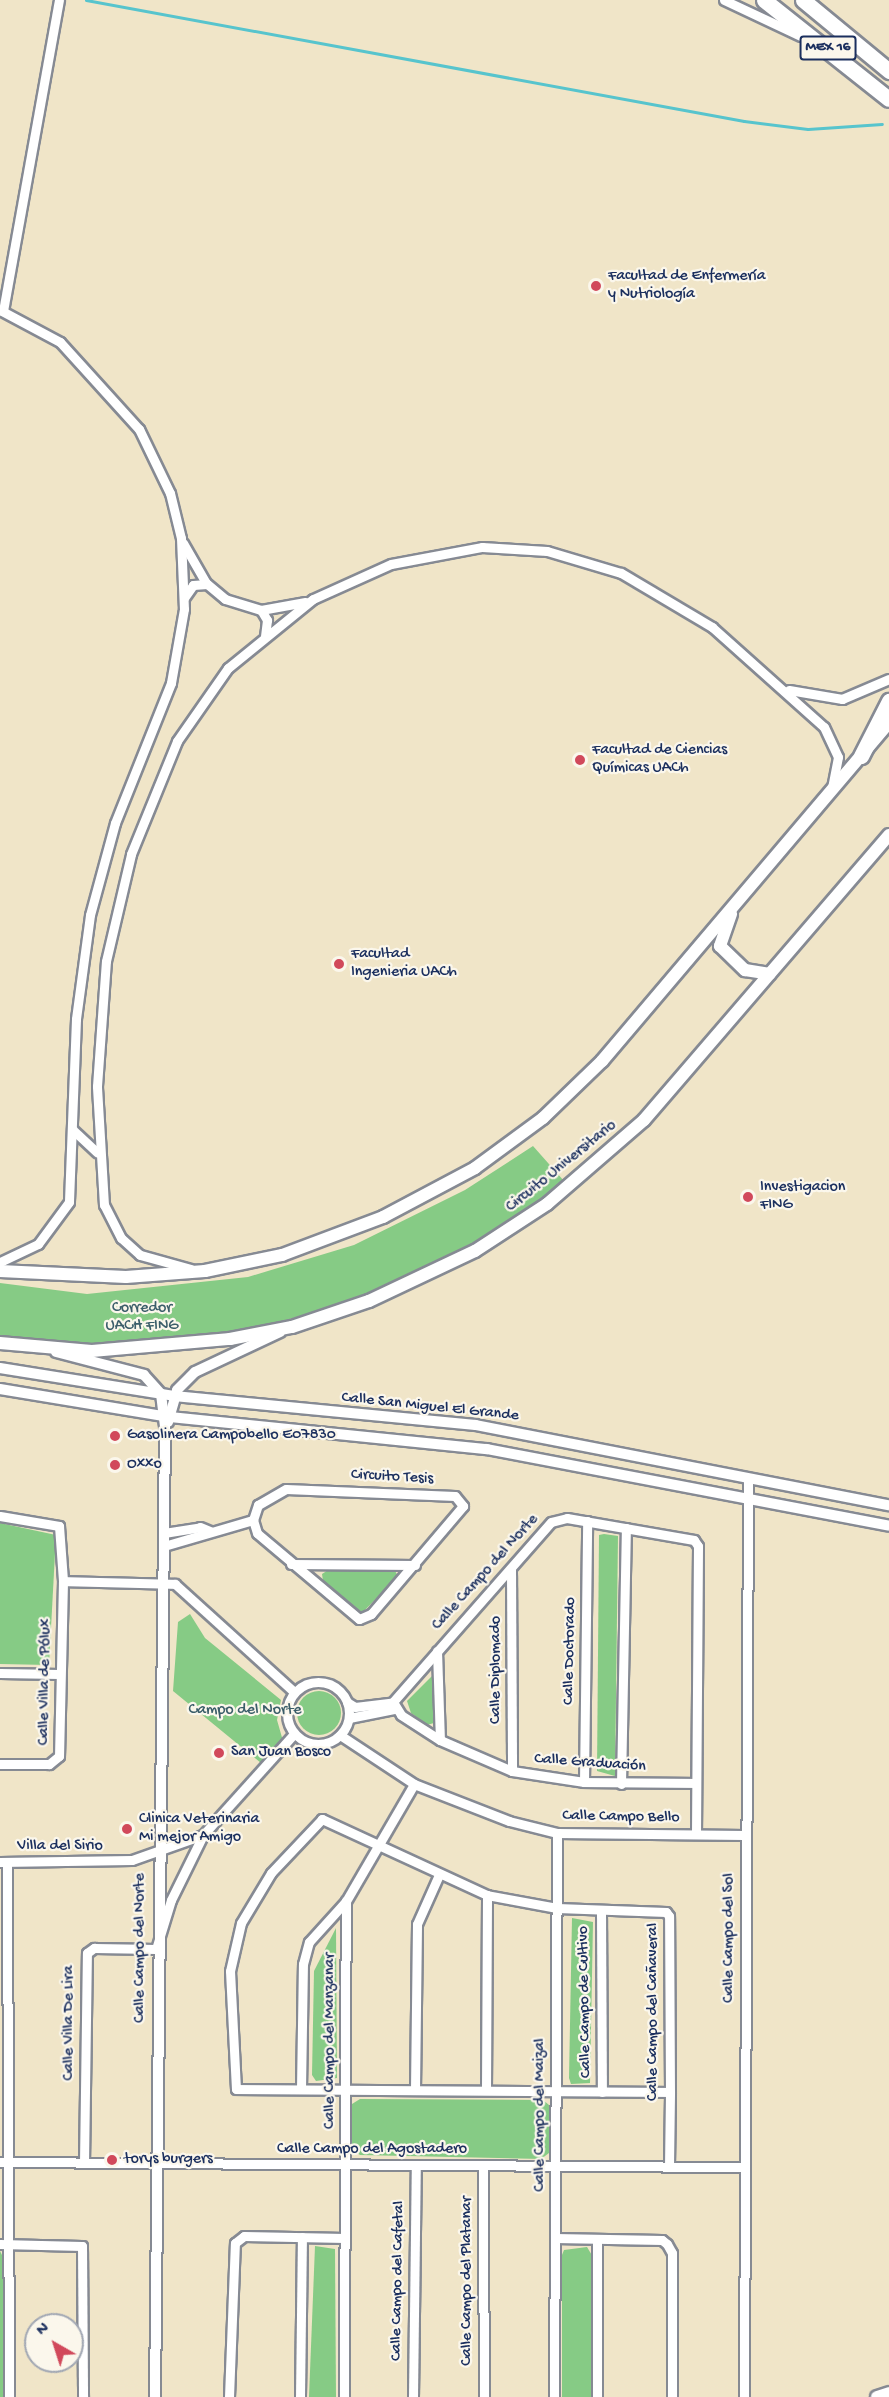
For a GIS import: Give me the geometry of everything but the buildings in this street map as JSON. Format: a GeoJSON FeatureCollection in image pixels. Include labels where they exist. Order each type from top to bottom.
{"type":"FeatureCollection","features":[{"type":"Feature","properties":{"kind":"highway","name":"MEX 16"},"geometry":{"type":"LineString","coordinates":[[764,0],[828,48],[889,99]]}},
{"type":"Feature","properties":{"kind":"highway","name":"MEX 16"},"geometry":{"type":"LineString","coordinates":[[803,0],[889,70]]}},
{"type":"Feature","properties":{"kind":"highway"},"geometry":{"type":"LineString","coordinates":[[861,756],[889,700]]}},
{"type":"Feature","properties":{"kind":"main road"},"geometry":{"type":"LineString","coordinates":[[0,1271],[82,1278],[205,1271],[317,1244],[383,1217],[475,1168],[543,1118],[602,1061],[889,723]]}},
{"type":"Feature","properties":{"kind":"main road","name":"Circuito Universitario"},"geometry":{"type":"LineString","coordinates":[[0,1343],[56,1352],[183,1346],[292,1327],[413,1283],[475,1251],[547,1204],[644,1120],[889,835]]}},
{"type":"Feature","properties":{"kind":"main road"},"geometry":{"type":"LineString","coordinates":[[733,907],[720,946],[745,970],[770,974]]}},
{"type":"Feature","properties":{"kind":"main road"},"geometry":{"type":"LineString","coordinates":[[877,2397],[889,2393]]}},
{"type":"Feature","properties":{"kind":"street"},"geometry":{"type":"LineString","coordinates":[[0,1262],[38,1244],[66,1211],[73,1182],[76,1019],[90,915],[115,823],[171,683],[183,599],[181,537],[166,481],[127,412],[60,342],[2,310],[59,0]]}},
{"type":"Feature","properties":{"kind":"street"},"geometry":{"type":"LineString","coordinates":[[724,0],[828,48]]}},
{"type":"Feature","properties":{"kind":"street"},"geometry":{"type":"LineString","coordinates":[[0,287],[9,281]]}},
{"type":"Feature","properties":{"kind":"street"},"geometry":{"type":"LineString","coordinates":[[181,537],[207,584],[225,599],[261,610],[313,599]]}},
{"type":"Feature","properties":{"kind":"street"},"geometry":{"type":"LineString","coordinates":[[205,1271],[148,1259],[121,1238],[105,1205],[98,1154],[99,1019],[131,854],[165,764],[193,712],[228,668],[264,636],[313,599],[363,573],[446,551],[482,547],[547,552],[621,573],[671,599],[787,690],[832,737],[838,761],[831,790]]}},
{"type":"Feature","properties":{"kind":"street"},"geometry":{"type":"LineString","coordinates":[[183,599],[193,585],[207,584]]}},
{"type":"Feature","properties":{"kind":"street"},"geometry":{"type":"LineString","coordinates":[[261,610],[267,620],[264,636]]}},
{"type":"Feature","properties":{"kind":"street"},"geometry":{"type":"LineString","coordinates":[[787,690],[842,699],[889,679]]}},
{"type":"Feature","properties":{"kind":"street"},"geometry":{"type":"LineString","coordinates":[[73,1130],[98,1154]]}},
{"type":"Feature","properties":{"kind":"street"},"geometry":{"type":"LineString","coordinates":[[174,1396],[185,1380],[209,1363],[292,1327]]}},
{"type":"Feature","properties":{"kind":"street"},"geometry":{"type":"LineString","coordinates":[[56,1352],[134,1370],[161,1394]]}},
{"type":"Feature","properties":{"kind":"street","name":"Calle San Miguel El Grande"},"geometry":{"type":"LineString","coordinates":[[0,1368],[174,1396],[476,1425],[889,1505]]}},
{"type":"Feature","properties":{"kind":"street","name":"Calle San Miguel El Grande"},"geometry":{"type":"LineString","coordinates":[[0,1389],[165,1420],[462,1446],[747,1497],[889,1526]]}},
{"type":"Feature","properties":{"kind":"street","name":"Calle Campo del Norte"},"geometry":{"type":"LineString","coordinates":[[155,2397],[156,1856],[164,1582],[165,1420],[161,1394]]}},
{"type":"Feature","properties":{"kind":"street","name":"Calle Campo del Norte"},"geometry":{"type":"LineString","coordinates":[[165,1420],[174,1396]]}},
{"type":"Feature","properties":{"kind":"street","name":"Calle Campo del Sol"},"geometry":{"type":"LineString","coordinates":[[744,2397],[744,1835],[748,1478]]}},
{"type":"Feature","properties":{"kind":"street","name":"Circuito Tesis"},"geometry":{"type":"LineString","coordinates":[[286,1489],[461,1499],[462,1510],[415,1565],[363,1619],[269,1548],[253,1520],[262,1500],[286,1489]]}},
{"type":"Feature","properties":{"kind":"street","name":"Calle Villa de Pólux"},"geometry":{"type":"LineString","coordinates":[[0,1516],[58,1526],[63,1581],[59,1674],[59,1756],[49,1764],[0,1764]]}},
{"type":"Feature","properties":{"kind":"street"},"geometry":{"type":"LineString","coordinates":[[164,1533],[200,1527],[210,1531],[253,1520]]}},
{"type":"Feature","properties":{"kind":"street","name":"Calle Campo del Norte"},"geometry":{"type":"LineString","coordinates":[[394,1705],[437,1651],[551,1522],[587,1521],[696,1542],[696,1784]]}},
{"type":"Feature","properties":{"kind":"street","name":"Calle Doctorado"},"geometry":{"type":"LineString","coordinates":[[584,1782],[587,1521]]}},
{"type":"Feature","properties":{"kind":"street"},"geometry":{"type":"LineString","coordinates":[[621,1784],[626,1528]]}},
{"type":"Feature","properties":{"kind":"street"},"geometry":{"type":"LineString","coordinates":[[164,1546],[205,1538],[210,1531]]}},
{"type":"Feature","properties":{"kind":"street"},"geometry":{"type":"LineString","coordinates":[[291,1564],[415,1565]]}},
{"type":"Feature","properties":{"kind":"street","name":"Calle Diplomado"},"geometry":{"type":"LineString","coordinates":[[511,1568],[512,1772]]}},
{"type":"Feature","properties":{"kind":"street"},"geometry":{"type":"LineString","coordinates":[[63,1581],[164,1582],[186,1591],[294,1692]]}},
{"type":"Feature","properties":{"kind":"street"},"geometry":{"type":"LineString","coordinates":[[437,1651],[440,1740]]}},
{"type":"Feature","properties":{"kind":"street"},"geometry":{"type":"LineString","coordinates":[[0,1673],[59,1674]]}},
{"type":"Feature","properties":{"kind":"street"},"geometry":{"type":"LineString","coordinates":[[347,1702],[349,1718],[340,1735],[322,1744],[294,1734],[286,1709],[294,1692],[309,1683],[327,1683],[355,1707],[394,1705]]}},
{"type":"Feature","properties":{"kind":"street"},"geometry":{"type":"LineString","coordinates":[[349,1718],[394,1705]]}},
{"type":"Feature","properties":{"kind":"street","name":"Calle Graduación"},"geometry":{"type":"LineString","coordinates":[[394,1705],[440,1740],[512,1772],[584,1782],[696,1784]]}},
{"type":"Feature","properties":{"kind":"street","name":"Calle Campo del Norte"},"geometry":{"type":"LineString","coordinates":[[156,1949],[203,1835],[294,1734]]}},
{"type":"Feature","properties":{"kind":"street","name":"Calle Campo Bello"},"geometry":{"type":"LineString","coordinates":[[340,1735],[414,1784],[472,1811],[557,1833],[744,1835]]}},
{"type":"Feature","properties":{"kind":"street"},"geometry":{"type":"LineString","coordinates":[[301,2089],[305,1953],[314,1933],[346,1901],[414,1784]]}},
{"type":"Feature","properties":{"kind":"street"},"geometry":{"type":"LineString","coordinates":[[696,1784],[696,1834]]}},
{"type":"Feature","properties":{"kind":"street","name":"Calle Campo del Cañaveral"},"geometry":{"type":"LineString","coordinates":[[669,2166],[670,2092],[669,1916],[664,1911],[557,1908],[487,1895],[438,1877],[318,1820],[248,1907],[230,1971],[236,2089],[670,2092]]}},
{"type":"Feature","properties":{"kind":"street","name":"Calle Campo del Maizal"},"geometry":{"type":"LineString","coordinates":[[554,2397],[557,1833]]}},
{"type":"Feature","properties":{"kind":"street","name":"Calle Campo del Norte"},"geometry":{"type":"LineString","coordinates":[[156,1856],[203,1835]]}},
{"type":"Feature","properties":{"kind":"street","name":"Villa del Sirio"},"geometry":{"type":"LineString","coordinates":[[3,1862],[156,1856]]}},
{"type":"Feature","properties":{"kind":"street"},"geometry":{"type":"LineString","coordinates":[[3,1862],[4,2244],[9,2397]]}},
{"type":"Feature","properties":{"kind":"street"},"geometry":{"type":"LineString","coordinates":[[415,2090],[417,1924],[438,1877]]}},
{"type":"Feature","properties":{"kind":"street"},"geometry":{"type":"LineString","coordinates":[[486,2090],[487,1895]]}},
{"type":"Feature","properties":{"kind":"street","name":"Calle Campo del Manzanar"},"geometry":{"type":"LineString","coordinates":[[344,2397],[346,1901]]}},
{"type":"Feature","properties":{"kind":"street","name":"Calle Campo de Cultivo"},"geometry":{"type":"LineString","coordinates":[[601,1911],[602,2092]]}},
{"type":"Feature","properties":{"kind":"street","name":"Calle Villa De Lira"},"geometry":{"type":"LineString","coordinates":[[84,2163],[86,1957],[94,1948],[156,1949]]}},
{"type":"Feature","properties":{"kind":"street","name":"Calle Campo del Agostadero"},"geometry":{"type":"LineString","coordinates":[[5,2162],[744,2167]]}},
{"type":"Feature","properties":{"kind":"street","name":"Calle Campo del Cafetal"},"geometry":{"type":"LineString","coordinates":[[413,2397],[416,2165]]}},
{"type":"Feature","properties":{"kind":"street","name":"Calle Campo del Platanar"},"geometry":{"type":"LineString","coordinates":[[483,2165],[484,2397]]}},
{"type":"Feature","properties":{"kind":"street"},"geometry":{"type":"LineString","coordinates":[[229,2397],[232,2247],[244,2236],[345,2238]]}},
{"type":"Feature","properties":{"kind":"street"},"geometry":{"type":"LineString","coordinates":[[300,2397],[302,2237]]}},
{"type":"Feature","properties":{"kind":"street"},"geometry":{"type":"LineString","coordinates":[[555,2238],[662,2240],[670,2248],[672,2397]]}},
{"type":"Feature","properties":{"kind":"street"},"geometry":{"type":"LineString","coordinates":[[597,2239],[597,2397]]}},
{"type":"Feature","properties":{"kind":"street"},"geometry":{"type":"LineString","coordinates":[[4,2244],[82,2246],[83,2397]]}},
{"type":"Feature","properties":{"kind":"green space","name":"Corredor UACH FING"},"geometry":{"type":"Polygon","coordinates":[[[533,1146],[564,1181],[486,1239],[372,1296],[240,1333],[121,1348],[0,1340],[0,1283],[87,1294],[248,1277],[354,1245],[465,1190],[533,1146]]]}},
{"type":"Feature","properties":{"kind":"green space"},"geometry":{"type":"Polygon","coordinates":[[[0,1523],[56,1535],[49,1665],[0,1664],[0,1523]]]}},
{"type":"Feature","properties":{"kind":"green space"},"geometry":{"type":"Polygon","coordinates":[[[599,1535],[618,1536],[615,1776],[597,1771],[599,1535]]]}},
{"type":"Feature","properties":{"kind":"green space"},"geometry":{"type":"Polygon","coordinates":[[[333,1567],[395,1571],[398,1576],[362,1613],[323,1581],[322,1574],[333,1567]]]}},
{"type":"Feature","properties":{"kind":"green space","name":"Campo del Norte"},"geometry":{"type":"Polygon","coordinates":[[[190,1614],[205,1638],[281,1700],[277,1720],[283,1741],[261,1763],[173,1691],[178,1622],[190,1614]]]}},
{"type":"Feature","properties":{"kind":"green space"},"geometry":{"type":"Polygon","coordinates":[[[433,1675],[434,1723],[427,1725],[411,1713],[407,1701],[433,1675]]]}},
{"type":"Feature","properties":{"kind":"green space"},"geometry":{"type":"Polygon","coordinates":[[[319,1691],[334,1698],[341,1713],[334,1728],[319,1735],[304,1728],[297,1713],[304,1698],[319,1691]]]}},
{"type":"Feature","properties":{"kind":"green space"},"geometry":{"type":"Polygon","coordinates":[[[572,1918],[593,1922],[590,2083],[571,2084],[569,2078],[572,1918]]]}},
{"type":"Feature","properties":{"kind":"green space"},"geometry":{"type":"Polygon","coordinates":[[[336,1928],[337,2078],[316,2081],[312,2075],[314,1971],[336,1928]]]}},
{"type":"Feature","properties":{"kind":"green space"},"geometry":{"type":"Polygon","coordinates":[[[360,2099],[543,2100],[549,2105],[549,2153],[541,2159],[360,2155],[352,2149],[352,2104],[360,2099]]]}},
{"type":"Feature","properties":{"kind":"green space"},"geometry":{"type":"Polygon","coordinates":[[[315,2246],[335,2249],[336,2397],[309,2397],[315,2246]]]}},
{"type":"Feature","properties":{"kind":"green space"},"geometry":{"type":"Polygon","coordinates":[[[587,2247],[593,2257],[592,2397],[562,2397],[562,2255],[564,2250],[587,2247]]]}},
{"type":"Feature","properties":{"kind":"green space"},"geometry":{"type":"Polygon","coordinates":[[[0,2251],[4,2259],[3,2397],[0,2397],[0,2251]]]}},
{"type":"Feature","properties":{"kind":"waterway"},"geometry":{"type":"LineString","coordinates":[[86,0],[744,121],[808,129],[882,124]]}},
{"type":"Feature","properties":{"kind":"place","name":"Facultad de Enfermería y Nutriología"},"geometry":{"type":"Point","coordinates":[596,286]}},
{"type":"Feature","properties":{"kind":"place","name":"Facultad de Ciencias Químicas UACh"},"geometry":{"type":"Point","coordinates":[580,760]}},
{"type":"Feature","properties":{"kind":"place","name":"Facultad Ingenieria UACh"},"geometry":{"type":"Point","coordinates":[339,964]}},
{"type":"Feature","properties":{"kind":"place","name":"Investigacion FING"},"geometry":{"type":"Point","coordinates":[748,1197]}},
{"type":"Feature","properties":{"kind":"place","name":"Gasolinera Campobello E07830"},"geometry":{"type":"Point","coordinates":[115,1436]}},
{"type":"Feature","properties":{"kind":"place","name":"Oxxo"},"geometry":{"type":"Point","coordinates":[115,1465]}},
{"type":"Feature","properties":{"kind":"place","name":"San Juan Bosco"},"geometry":{"type":"Point","coordinates":[219,1753]}},
{"type":"Feature","properties":{"kind":"place","name":"Clinica Veterinaria Mi mejor Amigo"},"geometry":{"type":"Point","coordinates":[127,1829]}},
{"type":"Feature","properties":{"kind":"place","name":"torys burgers"},"geometry":{"type":"Point","coordinates":[112,2160]}}]}
